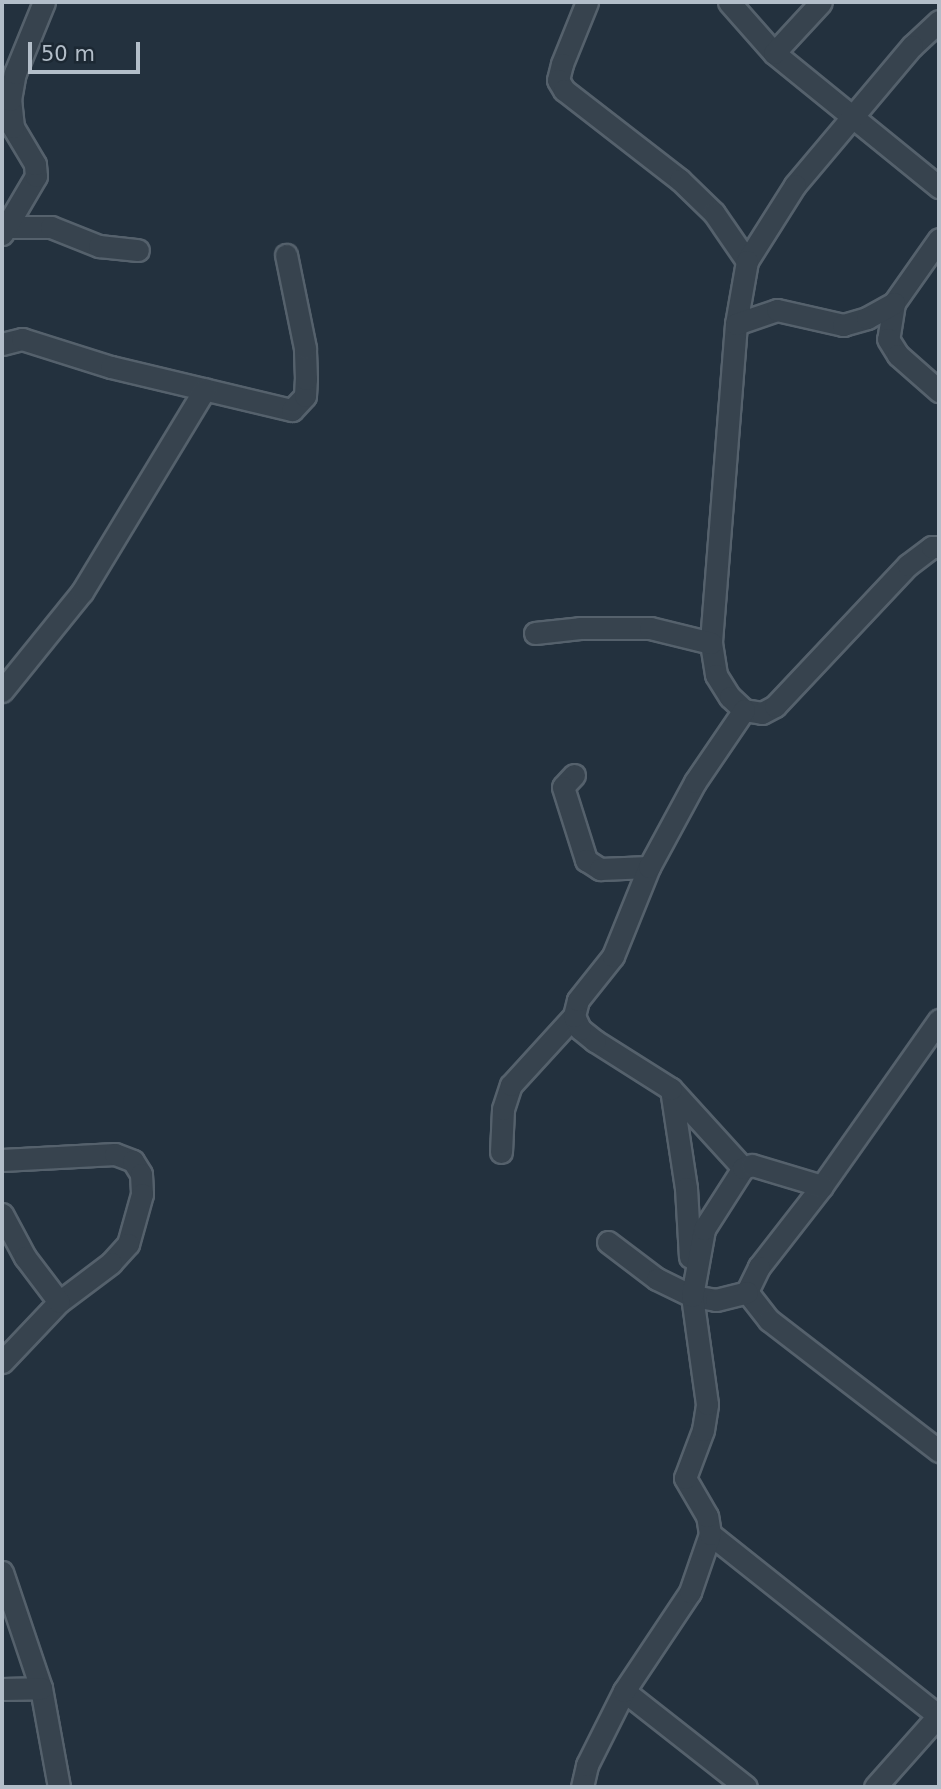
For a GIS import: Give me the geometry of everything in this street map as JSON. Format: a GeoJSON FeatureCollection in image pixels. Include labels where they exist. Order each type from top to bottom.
{"type":"FeatureCollection","features":[{"type":"Feature","properties":{"kind":"street"},"geometry":{"type":"LineString","coordinates":[[4,231],[36,176],[35,164],[8,130],[15,73],[44,2]]}},
{"type":"Feature","properties":{"kind":"street"},"geometry":{"type":"LineString","coordinates":[[587,2],[562,64],[558,80],[564,90],[680,180],[713,213],[747,261]]}},
{"type":"Feature","properties":{"kind":"street"},"geometry":{"type":"LineString","coordinates":[[729,2],[774,53],[939,187]]}},
{"type":"Feature","properties":{"kind":"street"},"geometry":{"type":"LineString","coordinates":[[774,53],[821,2]]}},
{"type":"Feature","properties":{"kind":"street"},"geometry":{"type":"LineString","coordinates":[[937,544],[882,591],[775,706],[762,713],[744,710],[716,675],[711,643],[736,324],[747,261],[780,205],[851,118],[939,22]]}},
{"type":"Feature","properties":{"kind":"street"},"geometry":{"type":"LineString","coordinates":[[4,231],[51,227],[99,246],[138,250]]}},
{"type":"Feature","properties":{"kind":"street"},"geometry":{"type":"LineString","coordinates":[[939,239],[894,303],[888,339],[898,355],[939,391]]}},
{"type":"Feature","properties":{"kind":"street"},"geometry":{"type":"LineString","coordinates":[[2,342],[22,339],[111,367],[284,411],[299,405],[305,396],[305,348],[286,255]]}},
{"type":"Feature","properties":{"kind":"street"},"geometry":{"type":"LineString","coordinates":[[736,324],[777,310],[843,325],[867,318],[894,303]]}},
{"type":"Feature","properties":{"kind":"street"},"geometry":{"type":"LineString","coordinates":[[2,691],[82,592],[205,389]]}},
{"type":"Feature","properties":{"kind":"street"},"geometry":{"type":"LineString","coordinates":[[535,634],[580,628],[650,628],[711,643]]}},
{"type":"Feature","properties":{"kind":"street"},"geometry":{"type":"LineString","coordinates":[[501,1152],[503,1109],[511,1085],[574,1016],[578,1000],[621,940],[649,867],[695,782],[744,710]]}},
{"type":"Feature","properties":{"kind":"street"},"geometry":{"type":"LineString","coordinates":[[574,775],[563,787],[586,860],[600,869],[649,867]]}},
{"type":"Feature","properties":{"kind":"street"},"geometry":{"type":"LineString","coordinates":[[574,1016],[580,1029],[595,1041],[670,1089],[743,1168]]}},
{"type":"Feature","properties":{"kind":"street"},"geometry":{"type":"LineString","coordinates":[[608,1242],[657,1279],[692,1296],[716,1300],[747,1292],[759,1267],[822,1186],[939,1020]]}},
{"type":"Feature","properties":{"kind":"street"},"geometry":{"type":"LineString","coordinates":[[583,1787],[587,1765],[624,1691],[690,1592],[710,1534],[707,1516],[686,1485],[707,1404],[692,1296],[693,1258],[686,1188],[670,1089]]}},
{"type":"Feature","properties":{"kind":"street"},"geometry":{"type":"LineString","coordinates":[[2,1160],[115,1153],[133,1161],[141,1174],[137,1221],[128,1244],[111,1263],[59,1302],[2,1362]]}},
{"type":"Feature","properties":{"kind":"street"},"geometry":{"type":"LineString","coordinates":[[657,1279],[693,1258],[704,1229],[743,1168],[752,1165],[822,1186]]}},
{"type":"Feature","properties":{"kind":"street"},"geometry":{"type":"LineString","coordinates":[[2,1214],[25,1257],[59,1302]]}},
{"type":"Feature","properties":{"kind":"street"},"geometry":{"type":"LineString","coordinates":[[747,1292],[769,1321],[939,1451]]}},
{"type":"Feature","properties":{"kind":"street"},"geometry":{"type":"LineString","coordinates":[[710,1534],[939,1716],[875,1787]]}},
{"type":"Feature","properties":{"kind":"street"},"geometry":{"type":"LineString","coordinates":[[2,1572],[41,1688],[59,1787]]}},
{"type":"Feature","properties":{"kind":"street"},"geometry":{"type":"LineString","coordinates":[[2,1689],[41,1688]]}},
{"type":"Feature","properties":{"kind":"street"},"geometry":{"type":"LineString","coordinates":[[624,1691],[746,1787]]}}]}
